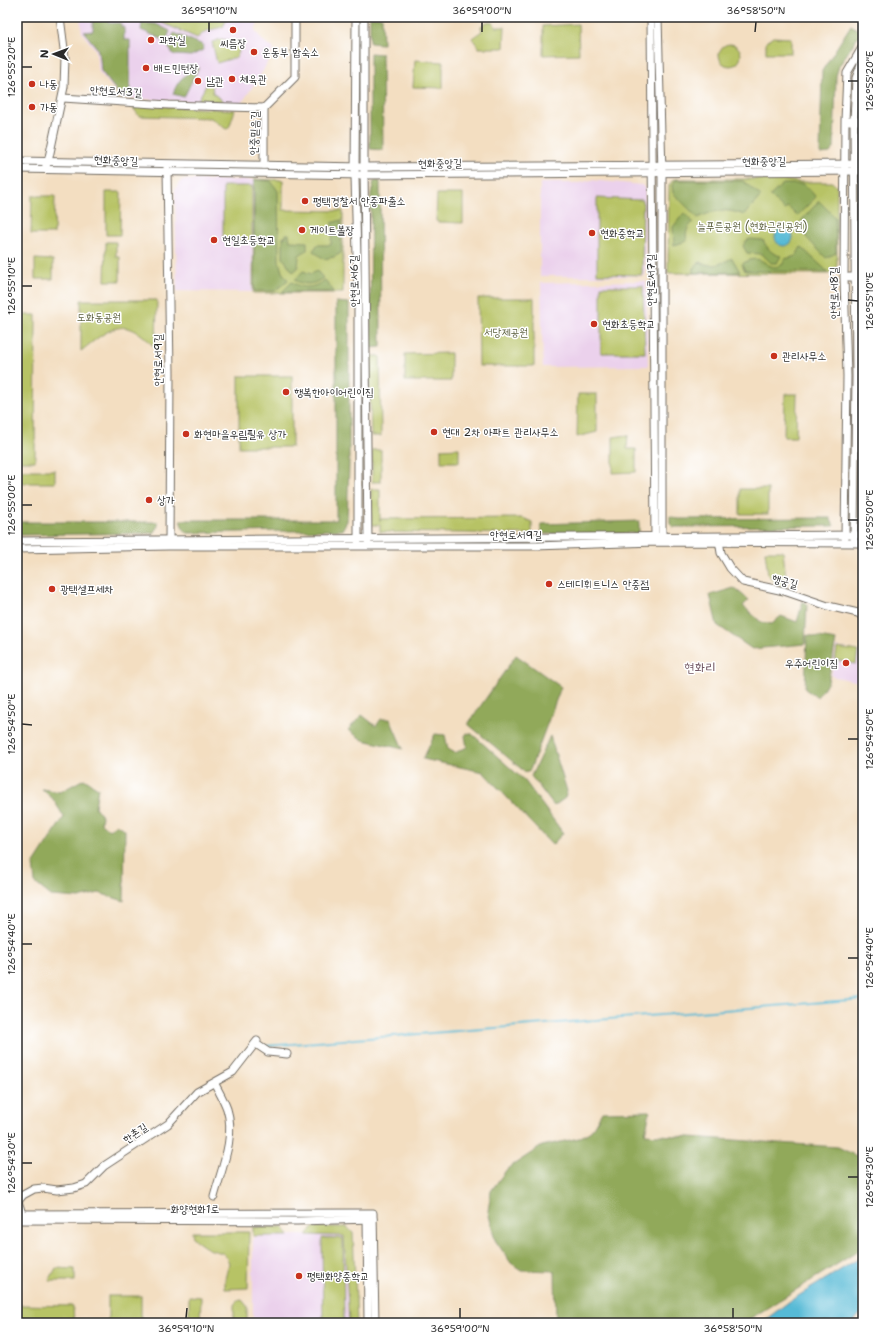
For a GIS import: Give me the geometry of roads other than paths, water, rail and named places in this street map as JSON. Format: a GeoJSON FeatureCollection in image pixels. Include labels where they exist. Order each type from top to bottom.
{"type":"FeatureCollection","features":[{"type":"Feature","properties":{"kind":"street"},"geometry":{"type":"LineString","coordinates":[[41,170],[48,162],[63,98],[65,57],[60,17]]}},
{"type":"Feature","properties":{"kind":"street","name":"안중믿음길"},"geometry":{"type":"LineString","coordinates":[[264,165],[264,108],[295,77],[295,17]]}},
{"type":"Feature","properties":{"kind":"street","name":"안현로서6길"},"geometry":{"type":"LineString","coordinates":[[356,17],[355,175],[358,296],[358,541]]}},
{"type":"Feature","properties":{"kind":"street","name":"안현로서6길"},"geometry":{"type":"LineString","coordinates":[[364,17],[364,176],[368,546]]}},
{"type":"Feature","properties":{"kind":"street","name":"안현로서7길"},"geometry":{"type":"LineString","coordinates":[[651,17],[651,174],[658,539]]}},
{"type":"Feature","properties":{"kind":"street","name":"안현로서7길"},"geometry":{"type":"LineString","coordinates":[[658,17],[662,174],[658,539]]}},
{"type":"Feature","properties":{"kind":"street","name":"안현로서8길"},"geometry":{"type":"LineString","coordinates":[[845,543],[847,376],[844,277],[845,122],[847,73],[863,46]]}},
{"type":"Feature","properties":{"kind":"street","name":"안현로서8길"},"geometry":{"type":"LineString","coordinates":[[854,543],[860,377],[854,277],[854,121],[863,60]]}},
{"type":"Feature","properties":{"kind":"street"},"geometry":{"type":"LineString","coordinates":[[847,73],[860,73]]}},
{"type":"Feature","properties":{"kind":"street","name":"안현로서3길"},"geometry":{"type":"LineString","coordinates":[[63,98],[169,105],[264,108]]}},
{"type":"Feature","properties":{"kind":"street"},"geometry":{"type":"LineString","coordinates":[[845,122],[863,121]]}},
{"type":"Feature","properties":{"kind":"street"},"geometry":{"type":"LineString","coordinates":[[17,162],[355,167],[482,167],[661,164],[844,167]]}},
{"type":"Feature","properties":{"kind":"street","name":"안현로서9길"},"geometry":{"type":"LineString","coordinates":[[167,164],[170,374],[169,543]]}},
{"type":"Feature","properties":{"kind":"street"},"geometry":{"type":"LineString","coordinates":[[854,167],[863,164]]}},
{"type":"Feature","properties":{"kind":"street","name":"현화중앙길"},"geometry":{"type":"LineString","coordinates":[[17,169],[364,176],[483,173],[662,174],[844,167],[854,167],[863,171]]}},
{"type":"Feature","properties":{"kind":"street"},"geometry":{"type":"LineString","coordinates":[[844,277],[863,277]]}},
{"type":"Feature","properties":{"kind":"street"},"geometry":{"type":"LineString","coordinates":[[719,540],[863,535]]}},
{"type":"Feature","properties":{"kind":"street"},"geometry":{"type":"LineString","coordinates":[[358,541],[368,537],[658,539]]}},
{"type":"Feature","properties":{"kind":"street","name":"안현로서9길"},"geometry":{"type":"LineString","coordinates":[[17,550],[169,543],[358,541],[368,546],[535,546],[658,539],[863,543]]}},
{"type":"Feature","properties":{"kind":"street","name":"행궁길"},"geometry":{"type":"LineString","coordinates":[[719,540],[721,553],[730,568],[743,582],[784,591],[828,606],[858,613],[863,617]]}},
{"type":"Feature","properties":{"kind":"street"},"geometry":{"type":"LineString","coordinates":[[17,541],[169,543]]}},
{"type":"Feature","properties":{"kind":"street","name":"한촌길"},"geometry":{"type":"LineString","coordinates":[[20,1214],[18,1201],[23,1195],[34,1189],[44,1188],[57,1190],[74,1188],[86,1184],[104,1166],[168,1124],[197,1092],[215,1084],[233,1072],[257,1043],[268,1052],[287,1054]]}},
{"type":"Feature","properties":{"kind":"street"},"geometry":{"type":"LineString","coordinates":[[214,1197],[227,1148],[229,1126],[227,1110],[215,1084]]}},
{"type":"Feature","properties":{"kind":"street","name":"화양현화1로"},"geometry":{"type":"LineString","coordinates":[[20,1214],[370,1216]]}},
{"type":"Feature","properties":{"kind":"street"},"geometry":{"type":"LineString","coordinates":[[368,1323],[370,1216]]}},
{"type":"Feature","properties":{"kind":"street"},"geometry":{"type":"LineString","coordinates":[[370,1216],[375,1323]]}},
{"type":"Feature","properties":{"kind":"street","name":"화양현화1로"},"geometry":{"type":"LineString","coordinates":[[17,1220],[370,1216]]}},
{"type":"Feature","properties":{"kind":"water"},"geometry":{"type":"Polygon","coordinates":[[[784,228],[790,231],[793,237],[790,243],[784,246],[778,243],[775,237],[778,231],[784,228]]]}},
{"type":"Feature","properties":{"kind":"water"},"geometry":{"type":"Polygon","coordinates":[[[863,1256],[863,1311],[852,1323],[761,1323],[790,1301],[863,1256]]]}},
{"type":"Feature","properties":{"kind":"waterway"},"geometry":{"type":"LineString","coordinates":[[266,1046],[863,999]]}},
{"type":"Feature","properties":{"kind":"place","name":"씨름장"},"geometry":{"type":"Point","coordinates":[233,30]}},
{"type":"Feature","properties":{"kind":"place","name":"과학실"},"geometry":{"type":"Point","coordinates":[151,40]}},
{"type":"Feature","properties":{"kind":"place","name":"운동부 합숙소"},"geometry":{"type":"Point","coordinates":[254,52]}},
{"type":"Feature","properties":{"kind":"place","name":"배드민턴장"},"geometry":{"type":"Point","coordinates":[146,68]}},
{"type":"Feature","properties":{"kind":"place","name":"체육관"},"geometry":{"type":"Point","coordinates":[232,79]}},
{"type":"Feature","properties":{"kind":"place","name":"남관"},"geometry":{"type":"Point","coordinates":[198,81]}},
{"type":"Feature","properties":{"kind":"place","name":"나동"},"geometry":{"type":"Point","coordinates":[32,84]}},
{"type":"Feature","properties":{"kind":"place","name":"가동"},"geometry":{"type":"Point","coordinates":[32,107]}},
{"type":"Feature","properties":{"kind":"place","name":"평택경찰서 안중파출소"},"geometry":{"type":"Point","coordinates":[305,201]}},
{"type":"Feature","properties":{"kind":"place","name":"게이트볼장"},"geometry":{"type":"Point","coordinates":[302,230]}},
{"type":"Feature","properties":{"kind":"place","name":"현화중학교"},"geometry":{"type":"Point","coordinates":[592,233]}},
{"type":"Feature","properties":{"kind":"place","name":"현일초등학교"},"geometry":{"type":"Point","coordinates":[214,240]}},
{"type":"Feature","properties":{"kind":"place","name":"현화초등학교"},"geometry":{"type":"Point","coordinates":[594,324]}},
{"type":"Feature","properties":{"kind":"place","name":"관리사무소"},"geometry":{"type":"Point","coordinates":[774,356]}},
{"type":"Feature","properties":{"kind":"place","name":"행복한아이어린이집"},"geometry":{"type":"Point","coordinates":[286,392]}},
{"type":"Feature","properties":{"kind":"place","name":"현대 2차 아파트 관리사무소"},"geometry":{"type":"Point","coordinates":[434,432]}},
{"type":"Feature","properties":{"kind":"place","name":"화현마을우림필유 상가"},"geometry":{"type":"Point","coordinates":[186,434]}},
{"type":"Feature","properties":{"kind":"place","name":"상가"},"geometry":{"type":"Point","coordinates":[149,500]}},
{"type":"Feature","properties":{"kind":"place","name":"스테디휘트니스 안중점"},"geometry":{"type":"Point","coordinates":[549,584]}},
{"type":"Feature","properties":{"kind":"place","name":"광택셀프세차"},"geometry":{"type":"Point","coordinates":[52,589]}},
{"type":"Feature","properties":{"kind":"place","name":"우주어린이집"},"geometry":{"type":"Point","coordinates":[846,663]}},
{"type":"Feature","properties":{"kind":"place","name":"평택화양중학교"},"geometry":{"type":"Point","coordinates":[299,1276]}},
{"type":"Feature","properties":{"kind":"district","name":"현화리"},"geometry":{"type":"Point","coordinates":[700,667]}},
{"type":"Feature","properties":{"kind":"park label","name":"늘푸른공원 (현화근린공원)"},"geometry":{"type":"Point","coordinates":[752,226]}},
{"type":"Feature","properties":{"kind":"park label","name":"도화동공원"},"geometry":{"type":"Point","coordinates":[99,317]}},
{"type":"Feature","properties":{"kind":"park label","name":"서당제공원"},"geometry":{"type":"Point","coordinates":[506,332]}}]}
